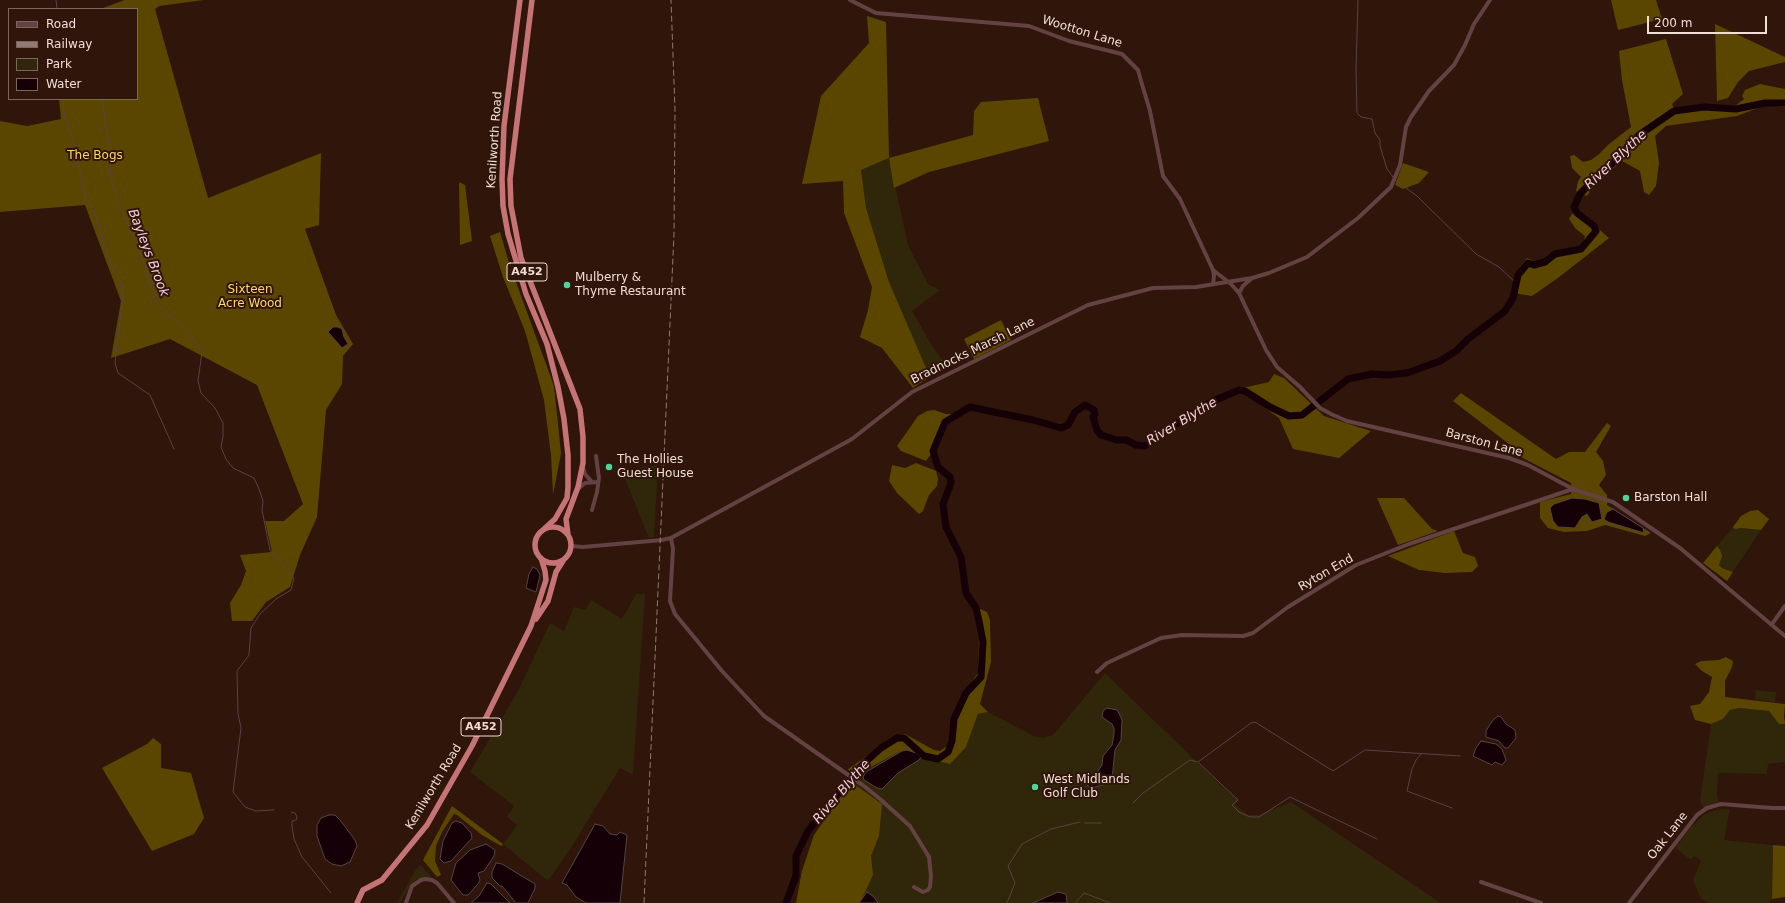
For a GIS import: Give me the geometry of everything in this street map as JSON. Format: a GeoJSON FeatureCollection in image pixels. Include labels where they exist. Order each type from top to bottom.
{"type":"FeatureCollection","features":[{"type":"Feature","properties":{"kind":"highway","name":"Kenilworth Road"},"geometry":{"type":"LineString","coordinates":[[520,0],[504,126],[502,186],[503,206],[515,260],[526,294],[547,344],[558,387],[564,419],[568,468],[567,498],[555,519],[544,529]]}},
{"type":"Feature","properties":{"kind":"highway","name":"Kenilworth Road"},"geometry":{"type":"LineString","coordinates":[[532,0],[510,179],[511,206],[522,258],[580,409],[583,437],[583,463],[577,490],[566,519],[568,535]]}},
{"type":"Feature","properties":{"kind":"highway"},"geometry":{"type":"LineString","coordinates":[[544,529],[557,528],[568,535]]}},
{"type":"Feature","properties":{"kind":"highway","name":"A452"},"geometry":{"type":"LineString","coordinates":[[541,558],[535,545],[536,539],[544,529]]}},
{"type":"Feature","properties":{"kind":"highway","name":"A452"},"geometry":{"type":"LineString","coordinates":[[563,561],[567,557],[571,546],[568,535]]}},
{"type":"Feature","properties":{"kind":"highway","name":"Kenilworth Road"},"geometry":{"type":"LineString","coordinates":[[531,626],[546,580],[541,558]]}},
{"type":"Feature","properties":{"kind":"highway"},"geometry":{"type":"LineString","coordinates":[[541,558],[551,563],[563,561]]}},
{"type":"Feature","properties":{"kind":"highway","name":"Kenilworth Road"},"geometry":{"type":"LineString","coordinates":[[359,901],[360,894],[364,888],[374,885],[382,880],[427,826],[472,746],[531,626],[548,601],[555,575],[563,561]]}},
{"type":"Feature","properties":{"kind":"street","name":"Wootton Lane"},"geometry":{"type":"LineString","coordinates":[[850,0],[876,13],[1029,26],[1069,41],[1122,54],[1133,64],[1139,75],[1150,111],[1163,176],[1180,199],[1212,270],[1214,276],[1213,284]]}},
{"type":"Feature","properties":{"kind":"street"},"geometry":{"type":"LineString","coordinates":[[1227,281],[1252,278],[1295,263],[1315,252],[1372,207],[1383,196],[1394,182],[1406,127],[1411,117],[1429,91],[1454,65],[1474,24],[1490,0]]}},
{"type":"Feature","properties":{"kind":"street","name":"Wootton Lane"},"geometry":{"type":"LineString","coordinates":[[1212,270],[1227,281]]}},
{"type":"Feature","properties":{"kind":"street"},"geometry":{"type":"LineString","coordinates":[[1239,293],[1243,286],[1252,278]]}},
{"type":"Feature","properties":{"kind":"street","name":"Bradnocks Marsh Lane"},"geometry":{"type":"LineString","coordinates":[[571,546],[583,547],[670,538],[852,439],[912,392],[1088,305],[1152,288],[1196,287],[1227,281]]}},
{"type":"Feature","properties":{"kind":"street","name":"Barston Lane"},"geometry":{"type":"LineString","coordinates":[[1227,281],[1239,293],[1270,358],[1281,372],[1300,387],[1324,411],[1347,421],[1509,458],[1528,465],[1573,489],[1613,502],[1630,512],[1680,548],[1785,636]]}},
{"type":"Feature","properties":{"kind":"street"},"geometry":{"type":"LineString","coordinates":[[592,510],[598,482],[596,456]]}},
{"type":"Feature","properties":{"kind":"street","name":"Kenilworth Road"},"geometry":{"type":"LineString","coordinates":[[583,463],[584,474],[592,482]]}},
{"type":"Feature","properties":{"kind":"street"},"geometry":{"type":"LineString","coordinates":[[577,490],[586,483],[598,482]]}},
{"type":"Feature","properties":{"kind":"street","name":"Ryton End"},"geometry":{"type":"LineString","coordinates":[[1097,672],[1107,663],[1161,638],[1182,635],[1243,636],[1253,633],[1288,607],[1356,566],[1409,544],[1573,489]]}},
{"type":"Feature","properties":{"kind":"street"},"geometry":{"type":"LineString","coordinates":[[670,538],[673,549],[670,601],[675,614],[752,705],[764,716],[864,786],[910,826],[929,857],[930,887],[928,890],[923,892],[914,887]]}},
{"type":"Feature","properties":{"kind":"street"},"geometry":{"type":"LineString","coordinates":[[1772,624],[1785,606]]}},
{"type":"Feature","properties":{"kind":"street","name":"Oak Lane"},"geometry":{"type":"LineString","coordinates":[[1629,903],[1697,815],[1707,808],[1721,804],[1785,808]]}},
{"type":"Feature","properties":{"kind":"street"},"geometry":{"type":"LineString","coordinates":[[406,903],[412,886],[425,879],[432,880],[437,883],[454,903]]}},
{"type":"Feature","properties":{"kind":"street"},"geometry":{"type":"LineString","coordinates":[[1481,882],[1541,903]]}},
{"type":"Feature","properties":{"kind":"green space","name":"Sixteen Acre Wood"},"geometry":{"type":"Polygon","coordinates":[[[125,0],[204,0],[159,6],[155,9],[208,198],[321,153],[319,225],[305,229],[336,315],[353,344],[343,356],[342,384],[326,410],[317,517],[300,555],[290,587],[266,602],[252,621],[232,621],[230,603],[241,585],[246,571],[240,555],[272,552],[265,521],[284,521],[303,504],[257,385],[170,339],[111,358],[121,301],[85,205],[0,212],[0,121],[27,126],[61,119],[59,100],[138,100],[138,8],[103,8],[125,0]]]}},
{"type":"Feature","properties":{"kind":"green space"},"geometry":{"type":"Polygon","coordinates":[[[1611,0],[1656,0],[1662,19],[1618,30],[1611,0]]]}},
{"type":"Feature","properties":{"kind":"green space"},"geometry":{"type":"Polygon","coordinates":[[[867,16],[886,22],[889,158],[861,170],[866,208],[889,282],[930,377],[913,388],[882,348],[860,337],[868,310],[872,287],[844,213],[843,181],[802,184],[821,96],[869,43],[867,16]]]}},
{"type":"Feature","properties":{"kind":"green space"},"geometry":{"type":"Polygon","coordinates":[[[1715,24],[1785,57],[1785,62],[1749,71],[1738,82],[1728,98],[1717,101],[1715,24]]]}},
{"type":"Feature","properties":{"kind":"green space"},"geometry":{"type":"Polygon","coordinates":[[[1666,39],[1683,94],[1672,104],[1676,113],[1735,106],[1744,99],[1742,96],[1745,90],[1760,84],[1785,89],[1785,107],[1766,105],[1737,116],[1666,126],[1655,136],[1659,163],[1656,186],[1649,195],[1644,192],[1640,171],[1622,161],[1594,185],[1587,196],[1576,191],[1578,181],[1581,177],[1572,168],[1570,156],[1574,155],[1583,162],[1591,160],[1631,127],[1622,80],[1619,51],[1666,39]]]}},
{"type":"Feature","properties":{"kind":"green space"},"geometry":{"type":"Polygon","coordinates":[[[1038,98],[1049,141],[929,172],[894,188],[889,158],[973,135],[974,111],[981,102],[1038,98]]]}},
{"type":"Feature","properties":{"kind":"green space"},"geometry":{"type":"Polygon","coordinates":[[[889,158],[908,245],[928,284],[940,290],[912,311],[934,349],[949,368],[930,377],[889,282],[866,208],[861,170],[889,158]]]}},
{"type":"Feature","properties":{"kind":"green space"},"geometry":{"type":"Polygon","coordinates":[[[1403,163],[1429,172],[1419,183],[1403,189],[1395,185],[1403,163]]]}},
{"type":"Feature","properties":{"kind":"green space"},"geometry":{"type":"Polygon","coordinates":[[[459,182],[465,185],[472,241],[460,245],[459,182]]]}},
{"type":"Feature","properties":{"kind":"green space"},"geometry":{"type":"Polygon","coordinates":[[[1578,211],[1609,238],[1558,278],[1532,296],[1519,294],[1512,287],[1520,267],[1527,258],[1542,265],[1551,261],[1555,254],[1581,249],[1585,236],[1576,229],[1569,219],[1572,214],[1578,211]]]}},
{"type":"Feature","properties":{"kind":"green space"},"geometry":{"type":"Polygon","coordinates":[[[500,232],[509,263],[554,386],[561,453],[553,495],[551,455],[544,400],[525,331],[503,277],[490,236],[500,232]]]}},
{"type":"Feature","properties":{"kind":"green space"},"geometry":{"type":"Polygon","coordinates":[[[1001,320],[1011,340],[974,359],[964,339],[1001,320]]]}},
{"type":"Feature","properties":{"kind":"green space"},"geometry":{"type":"Polygon","coordinates":[[[1274,374],[1284,378],[1324,416],[1371,431],[1339,458],[1293,449],[1279,418],[1238,389],[1269,382],[1274,374]]]}},
{"type":"Feature","properties":{"kind":"green space"},"geometry":{"type":"Polygon","coordinates":[[[1461,393],[1556,459],[1569,452],[1585,452],[1607,423],[1611,426],[1596,452],[1603,461],[1606,475],[1599,485],[1607,495],[1607,505],[1651,533],[1645,536],[1605,525],[1587,531],[1564,532],[1548,528],[1540,518],[1540,502],[1571,494],[1571,483],[1515,454],[1518,451],[1453,401],[1461,393]]]}},
{"type":"Feature","properties":{"kind":"green space"},"geometry":{"type":"Polygon","coordinates":[[[934,410],[946,414],[955,414],[944,422],[933,451],[926,461],[901,451],[897,446],[918,416],[927,411],[934,410]]]}},
{"type":"Feature","properties":{"kind":"green space"},"geometry":{"type":"Polygon","coordinates":[[[916,463],[936,471],[938,479],[937,486],[929,495],[923,511],[919,514],[897,493],[889,481],[892,465],[905,468],[916,463]]]}},
{"type":"Feature","properties":{"kind":"green space"},"geometry":{"type":"Polygon","coordinates":[[[658,465],[654,537],[649,538],[625,479],[626,470],[658,465]]]}},
{"type":"Feature","properties":{"kind":"green space"},"geometry":{"type":"Polygon","coordinates":[[[1377,498],[1404,498],[1432,529],[1438,531],[1398,545],[1377,498]]]}},
{"type":"Feature","properties":{"kind":"green space"},"geometry":{"type":"Polygon","coordinates":[[[1758,510],[1769,519],[1761,530],[1741,528],[1735,529],[1733,527],[1741,516],[1750,511],[1758,510]]]}},
{"type":"Feature","properties":{"kind":"green space"},"geometry":{"type":"Polygon","coordinates":[[[1733,527],[1735,529],[1741,528],[1761,530],[1733,572],[1722,568],[1719,565],[1720,550],[1717,546],[1733,527]]]}},
{"type":"Feature","properties":{"kind":"green space"},"geometry":{"type":"Polygon","coordinates":[[[1454,531],[1463,553],[1475,557],[1478,566],[1472,572],[1445,573],[1419,570],[1388,556],[1454,531]]]}},
{"type":"Feature","properties":{"kind":"green space"},"geometry":{"type":"Polygon","coordinates":[[[1717,546],[1722,556],[1719,565],[1722,568],[1733,572],[1727,581],[1703,563],[1717,546]]]}},
{"type":"Feature","properties":{"kind":"green space"},"geometry":{"type":"Polygon","coordinates":[[[636,594],[645,594],[633,775],[620,768],[571,848],[548,881],[503,844],[517,825],[507,817],[514,806],[470,772],[518,691],[550,623],[564,631],[574,607],[585,610],[591,600],[622,619],[636,594]]]}},
{"type":"Feature","properties":{"kind":"green space"},"geometry":{"type":"Polygon","coordinates":[[[974,608],[987,612],[990,620],[991,662],[980,704],[988,712],[978,714],[966,747],[950,764],[921,757],[916,753],[901,751],[854,776],[848,769],[898,735],[905,734],[934,750],[940,751],[947,746],[950,736],[950,727],[962,695],[978,673],[979,639],[974,608]]]}},
{"type":"Feature","properties":{"kind":"green space"},"geometry":{"type":"Polygon","coordinates":[[[1726,657],[1733,661],[1732,667],[1725,681],[1725,697],[1785,704],[1785,724],[1779,724],[1769,711],[1739,708],[1730,710],[1723,719],[1711,724],[1695,720],[1690,706],[1700,704],[1709,692],[1712,677],[1702,671],[1695,664],[1701,661],[1719,660],[1726,657]]]}},
{"type":"Feature","properties":{"kind":"green space","name":"West Midlands Golf Club"},"geometry":{"type":"Polygon","coordinates":[[[1105,673],[1228,792],[1239,799],[1235,805],[1249,815],[1259,815],[1291,802],[1441,903],[796,903],[802,871],[814,835],[854,776],[902,751],[916,753],[921,757],[966,747],[978,714],[988,712],[1034,736],[1043,738],[1053,735],[1105,673]]]}},
{"type":"Feature","properties":{"kind":"green space"},"geometry":{"type":"Polygon","coordinates":[[[1756,690],[1776,692],[1775,702],[1755,699],[1756,690]]]}},
{"type":"Feature","properties":{"kind":"green space"},"geometry":{"type":"Polygon","coordinates":[[[1739,708],[1770,711],[1779,724],[1785,724],[1785,762],[1768,764],[1767,774],[1718,773],[1717,796],[1719,802],[1703,808],[1700,800],[1711,724],[1723,719],[1730,710],[1739,708]]]}},
{"type":"Feature","properties":{"kind":"green space"},"geometry":{"type":"Polygon","coordinates":[[[153,738],[161,744],[161,768],[191,773],[204,818],[194,834],[152,851],[102,768],[147,744],[153,738]]]}},
{"type":"Feature","properties":{"kind":"green space"},"geometry":{"type":"Polygon","coordinates":[[[851,782],[882,804],[879,836],[871,856],[873,875],[860,903],[796,903],[802,871],[814,835],[851,782]]]}},
{"type":"Feature","properties":{"kind":"green space"},"geometry":{"type":"Polygon","coordinates":[[[452,806],[503,844],[501,846],[482,835],[454,814],[442,832],[436,846],[435,861],[441,875],[437,877],[423,860],[452,806]]]}},
{"type":"Feature","properties":{"kind":"green space"},"geometry":{"type":"Polygon","coordinates":[[[1730,809],[1724,840],[1773,845],[1772,899],[1769,903],[1710,903],[1701,899],[1693,880],[1701,861],[1694,856],[1691,860],[1675,848],[1691,827],[1705,814],[1716,810],[1730,809]]]}},
{"type":"Feature","properties":{"kind":"green space"},"geometry":{"type":"Polygon","coordinates":[[[1773,845],[1785,846],[1785,897],[1772,899],[1773,845]]]}},
{"type":"Feature","properties":{"kind":"green space"},"geometry":{"type":"Polygon","coordinates":[[[420,865],[432,877],[417,879],[411,885],[400,903],[397,903],[415,871],[420,865]]]}},
{"type":"Feature","properties":{"kind":"water"},"geometry":{"type":"Polygon","coordinates":[[[333,327],[342,329],[348,344],[342,348],[328,332],[333,327]]]}},
{"type":"Feature","properties":{"kind":"water"},"geometry":{"type":"Polygon","coordinates":[[[1572,498],[1585,499],[1599,503],[1602,519],[1592,522],[1587,514],[1582,517],[1575,528],[1558,527],[1553,521],[1550,508],[1554,504],[1572,498]]]}},
{"type":"Feature","properties":{"kind":"water"},"geometry":{"type":"Polygon","coordinates":[[[1613,509],[1643,528],[1644,533],[1608,522],[1604,519],[1607,512],[1613,509]]]}},
{"type":"Feature","properties":{"kind":"water"},"geometry":{"type":"Polygon","coordinates":[[[533,567],[537,569],[540,575],[536,592],[526,588],[529,574],[533,567]]]}},
{"type":"Feature","properties":{"kind":"water"},"geometry":{"type":"Polygon","coordinates":[[[1107,708],[1117,710],[1120,715],[1122,720],[1121,740],[1115,750],[1112,779],[1106,784],[1091,788],[1087,785],[1088,780],[1098,771],[1102,765],[1103,756],[1112,745],[1114,728],[1112,724],[1102,717],[1103,711],[1107,708]]]}},
{"type":"Feature","properties":{"kind":"water"},"geometry":{"type":"Polygon","coordinates":[[[1498,716],[1515,730],[1516,738],[1508,748],[1505,748],[1499,741],[1486,737],[1486,731],[1493,720],[1498,716]]]}},
{"type":"Feature","properties":{"kind":"water"},"geometry":{"type":"Polygon","coordinates":[[[1481,741],[1496,744],[1502,749],[1506,760],[1502,765],[1495,762],[1492,765],[1473,756],[1481,741]]]}},
{"type":"Feature","properties":{"kind":"water"},"geometry":{"type":"Polygon","coordinates":[[[907,750],[916,753],[921,757],[919,760],[898,773],[882,789],[877,788],[864,780],[863,777],[866,772],[902,751],[907,750]]]}},
{"type":"Feature","properties":{"kind":"water"},"geometry":{"type":"Polygon","coordinates":[[[329,815],[335,815],[340,820],[355,840],[357,846],[350,862],[341,866],[332,864],[325,859],[317,836],[317,825],[321,818],[329,815]]]}},
{"type":"Feature","properties":{"kind":"water"},"geometry":{"type":"Polygon","coordinates":[[[456,821],[462,823],[471,833],[472,838],[451,861],[444,863],[440,859],[443,841],[452,823],[456,821]]]}},
{"type":"Feature","properties":{"kind":"water"},"geometry":{"type":"Polygon","coordinates":[[[595,824],[603,826],[610,834],[617,835],[620,832],[627,835],[620,903],[586,903],[576,897],[567,885],[562,883],[595,824]]]}},
{"type":"Feature","properties":{"kind":"water"},"geometry":{"type":"Polygon","coordinates":[[[486,844],[495,850],[494,856],[484,871],[478,873],[480,880],[478,884],[468,895],[463,895],[451,880],[456,863],[470,850],[486,844]]]}},
{"type":"Feature","properties":{"kind":"water"},"geometry":{"type":"Polygon","coordinates":[[[496,863],[502,864],[535,884],[535,888],[528,903],[516,903],[502,886],[500,886],[492,878],[492,872],[496,863]]]}},
{"type":"Feature","properties":{"kind":"water"},"geometry":{"type":"Polygon","coordinates":[[[487,883],[491,884],[510,903],[471,903],[479,896],[487,883]]]}},
{"type":"Feature","properties":{"kind":"water"},"geometry":{"type":"Polygon","coordinates":[[[867,892],[874,897],[878,903],[859,903],[867,892]]]}},
{"type":"Feature","properties":{"kind":"water"},"geometry":{"type":"Polygon","coordinates":[[[1058,892],[1066,894],[1067,903],[1033,903],[1058,892]]]}},
{"type":"Feature","properties":{"kind":"waterway","name":"Bayleys Brook"},"geometry":{"type":"LineString","coordinates":[[56,0],[57,8]]}},
{"type":"Feature","properties":{"kind":"waterway"},"geometry":{"type":"LineString","coordinates":[[1358,0],[1356,69],[1357,113],[1361,117],[1372,119],[1375,133],[1380,140],[1380,146],[1387,169],[1393,177]]}},
{"type":"Feature","properties":{"kind":"waterway"},"geometry":{"type":"LineString","coordinates":[[63,100],[64,113],[76,150],[83,189],[86,198],[94,210],[109,259],[120,282],[123,295],[115,363],[118,373],[150,395],[174,449]]}},
{"type":"Feature","properties":{"kind":"waterway","name":"Bayleys Brook"},"geometry":{"type":"LineString","coordinates":[[102,100],[111,156],[110,174],[118,202],[139,249],[156,303],[194,340],[202,352],[198,381],[201,393],[215,408],[223,423],[221,447],[226,459],[233,468],[254,478],[263,501],[262,510],[270,550],[294,578],[291,590],[276,599],[260,614],[251,628],[249,655],[237,671],[238,714],[241,728],[233,792],[245,807],[256,811],[274,810]]}},
{"type":"Feature","properties":{"kind":"waterway","name":"River Blythe"},"geometry":{"type":"LineString","coordinates":[[786,903],[796,876],[796,856],[808,831],[861,766],[881,748],[897,738],[904,738],[924,756],[938,759],[948,752],[952,741],[954,719],[966,693],[981,677],[983,642],[976,608],[966,593],[961,557],[946,527],[943,504],[951,483],[950,477],[938,467],[933,451],[945,422],[970,407],[1033,420],[1061,428],[1068,425],[1075,412],[1085,405],[1094,410],[1095,414],[1093,417],[1097,430],[1101,435],[1117,440],[1126,440],[1136,445],[1145,446],[1176,424],[1213,401],[1239,390],[1245,391],[1270,407],[1289,416],[1302,415],[1348,379],[1372,374],[1388,375],[1407,373],[1440,361],[1456,351],[1468,339],[1505,311],[1513,298],[1518,275],[1528,263],[1534,265],[1545,262],[1555,254],[1581,249],[1596,231],[1594,226],[1577,213],[1574,207],[1580,194],[1596,177],[1612,164],[1639,135],[1674,111],[1704,107],[1736,109],[1765,103],[1785,103]]}},
{"type":"Feature","properties":{"kind":"waterway"},"geometry":{"type":"LineString","coordinates":[[1395,180],[1417,196],[1476,254],[1499,267],[1516,283]]}},
{"type":"Feature","properties":{"kind":"waterway"},"geometry":{"type":"LineString","coordinates":[[1133,803],[1143,793],[1190,760],[1198,762],[1251,723],[1255,722],[1333,771],[1365,750],[1460,756]]}},
{"type":"Feature","properties":{"kind":"waterway"},"geometry":{"type":"LineString","coordinates":[[1422,753],[1416,760],[1412,769],[1407,791],[1452,808]]}},
{"type":"Feature","properties":{"kind":"waterway"},"geometry":{"type":"LineString","coordinates":[[1199,763],[1238,800],[1232,805],[1239,812],[1250,817],[1259,817],[1290,797],[1377,839]]}},
{"type":"Feature","properties":{"kind":"waterway","name":"Bayleys Brook"},"geometry":{"type":"LineString","coordinates":[[291,812],[295,813],[297,817],[296,820],[292,821],[292,826],[294,839],[302,857],[331,893]]}},
{"type":"Feature","properties":{"kind":"waterway"},"geometry":{"type":"LineString","coordinates":[[1007,903],[1015,883],[1008,866],[1022,844],[1051,829],[1080,822]]}},
{"type":"Feature","properties":{"kind":"waterway"},"geometry":{"type":"LineString","coordinates":[[1085,823],[1101,823]]}},
{"type":"Feature","properties":{"kind":"waterway"},"geometry":{"type":"LineString","coordinates":[[1075,903],[1084,893],[1110,903]]}},
{"type":"Feature","properties":{"kind":"railway"},"geometry":{"type":"LineString","coordinates":[[644,903],[674,234],[675,110],[671,0]]}},
{"type":"Feature","properties":{"kind":"place","name":"Mulberry & Thyme Restaurant"},"geometry":{"type":"Point","coordinates":[567,285]}},
{"type":"Feature","properties":{"kind":"place","name":"The Hollies Guest House"},"geometry":{"type":"Point","coordinates":[609,467]}},
{"type":"Feature","properties":{"kind":"place","name":"Barston Hall"},"geometry":{"type":"Point","coordinates":[1626,498]}},
{"type":"Feature","properties":{"kind":"place","name":"West Midlands Golf Club"},"geometry":{"type":"Point","coordinates":[1035,787]}},
{"type":"Feature","properties":{"kind":"park label","name":"The Bogs"},"geometry":{"type":"Point","coordinates":[95,156]}}]}
